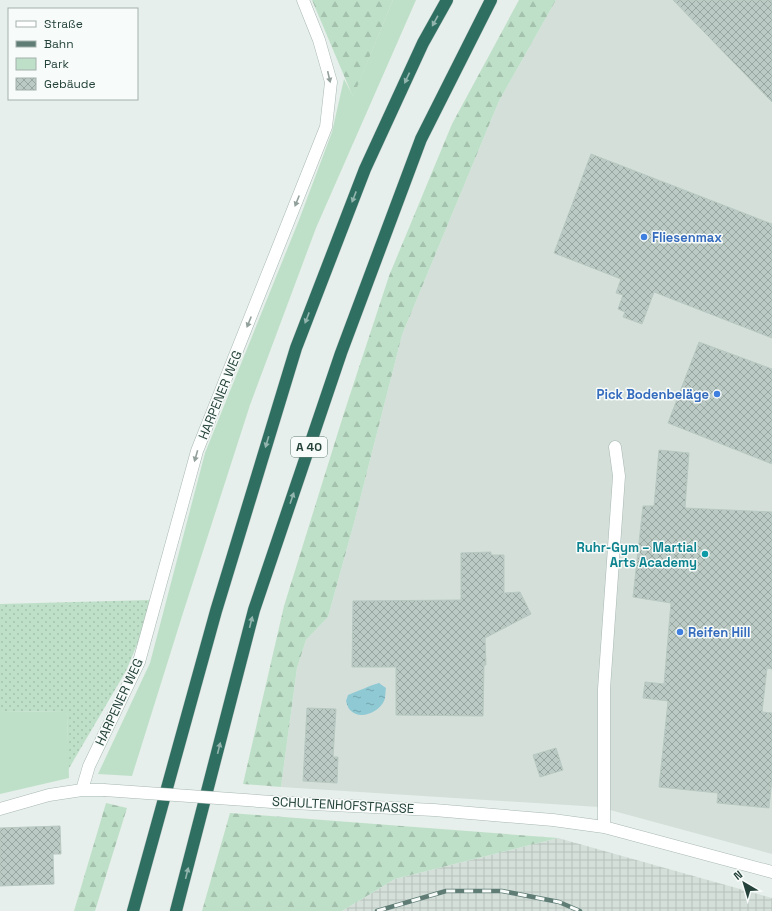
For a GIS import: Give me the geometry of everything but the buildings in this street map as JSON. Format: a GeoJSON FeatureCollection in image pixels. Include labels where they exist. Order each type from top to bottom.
{"type":"FeatureCollection","features":[{"type":"Feature","properties":{"kind":"highway"},"geometry":{"type":"LineString","coordinates":[[133,911],[216,611],[296,348],[365,169],[423,43],[447,0]]}},
{"type":"Feature","properties":{"kind":"highway","name":"A 40"},"geometry":{"type":"LineString","coordinates":[[176,911],[254,610],[341,353],[421,139],[491,0]]}},
{"type":"Feature","properties":{"kind":"street","name":"HARPENER WEG"},"geometry":{"type":"LineString","coordinates":[[82,790],[89,766],[139,662],[197,451],[326,127],[331,82],[319,40],[303,0]]}},
{"type":"Feature","properties":{"kind":"street"},"geometry":{"type":"LineString","coordinates":[[604,827],[604,689],[618,476],[615,447]]}},
{"type":"Feature","properties":{"kind":"street","name":"SCHULTENHOFSTRASSE"},"geometry":{"type":"LineString","coordinates":[[0,809],[49,795],[82,790],[104,790],[272,802],[434,810],[553,820],[604,827],[772,872]]}},
{"type":"Feature","properties":{"kind":"shaded area"},"geometry":{"type":"Polygon","coordinates":[[[556,0],[772,0],[772,854],[599,807],[281,787],[297,668],[306,640],[328,617],[354,523],[402,335],[499,101],[556,0]]]}},
{"type":"Feature","properties":{"kind":"shaded area"},"geometry":{"type":"Polygon","coordinates":[[[558,838],[772,898],[772,911],[342,911],[395,879],[558,838]]]}},
{"type":"Feature","properties":{"kind":"green space"},"geometry":{"type":"Polygon","coordinates":[[[312,0],[393,0],[353,97],[312,0]]]}},
{"type":"Feature","properties":{"kind":"green space"},"geometry":{"type":"Polygon","coordinates":[[[393,0],[416,0],[316,228],[250,405],[132,776],[98,774],[150,663],[205,453],[299,220],[332,132],[344,79],[353,96],[393,0]]]}},
{"type":"Feature","properties":{"kind":"green space"},"geometry":{"type":"Polygon","coordinates":[[[519,0],[556,0],[499,101],[402,335],[354,523],[328,617],[306,640],[297,668],[281,787],[243,784],[284,606],[344,413],[389,276],[452,124],[519,0]]]}},
{"type":"Feature","properties":{"kind":"green space"},"geometry":{"type":"Polygon","coordinates":[[[150,600],[141,635],[126,671],[68,770],[67,711],[0,712],[0,604],[150,600]]]}},
{"type":"Feature","properties":{"kind":"green space"},"geometry":{"type":"Polygon","coordinates":[[[67,711],[69,778],[0,794],[0,712],[67,711]]]}},
{"type":"Feature","properties":{"kind":"green space"},"geometry":{"type":"Polygon","coordinates":[[[106,803],[127,808],[95,911],[74,911],[106,803]]]}},
{"type":"Feature","properties":{"kind":"green space"},"geometry":{"type":"Polygon","coordinates":[[[230,813],[558,838],[395,879],[342,911],[202,911],[230,813]]]}},
{"type":"Feature","properties":{"kind":"water"},"geometry":{"type":"Polygon","coordinates":[[[379,683],[386,688],[385,699],[378,709],[364,715],[359,715],[350,710],[346,701],[348,695],[379,683]]]}},
{"type":"Feature","properties":{"kind":"railway"},"geometry":{"type":"LineString","coordinates":[[377,911],[446,891],[502,891],[559,902],[580,911]]}},
{"type":"Feature","properties":{"kind":"place","name":"Fliesenmax"},"geometry":{"type":"Point","coordinates":[644,237]}},
{"type":"Feature","properties":{"kind":"place","name":"Pick Bodenbeläge"},"geometry":{"type":"Point","coordinates":[717,394]}},
{"type":"Feature","properties":{"kind":"place","name":"Ruhr-Gym – Martial Arts Academy"},"geometry":{"type":"Point","coordinates":[705,554]}},
{"type":"Feature","properties":{"kind":"place","name":"Reifen Hill"},"geometry":{"type":"Point","coordinates":[680,632]}}]}
